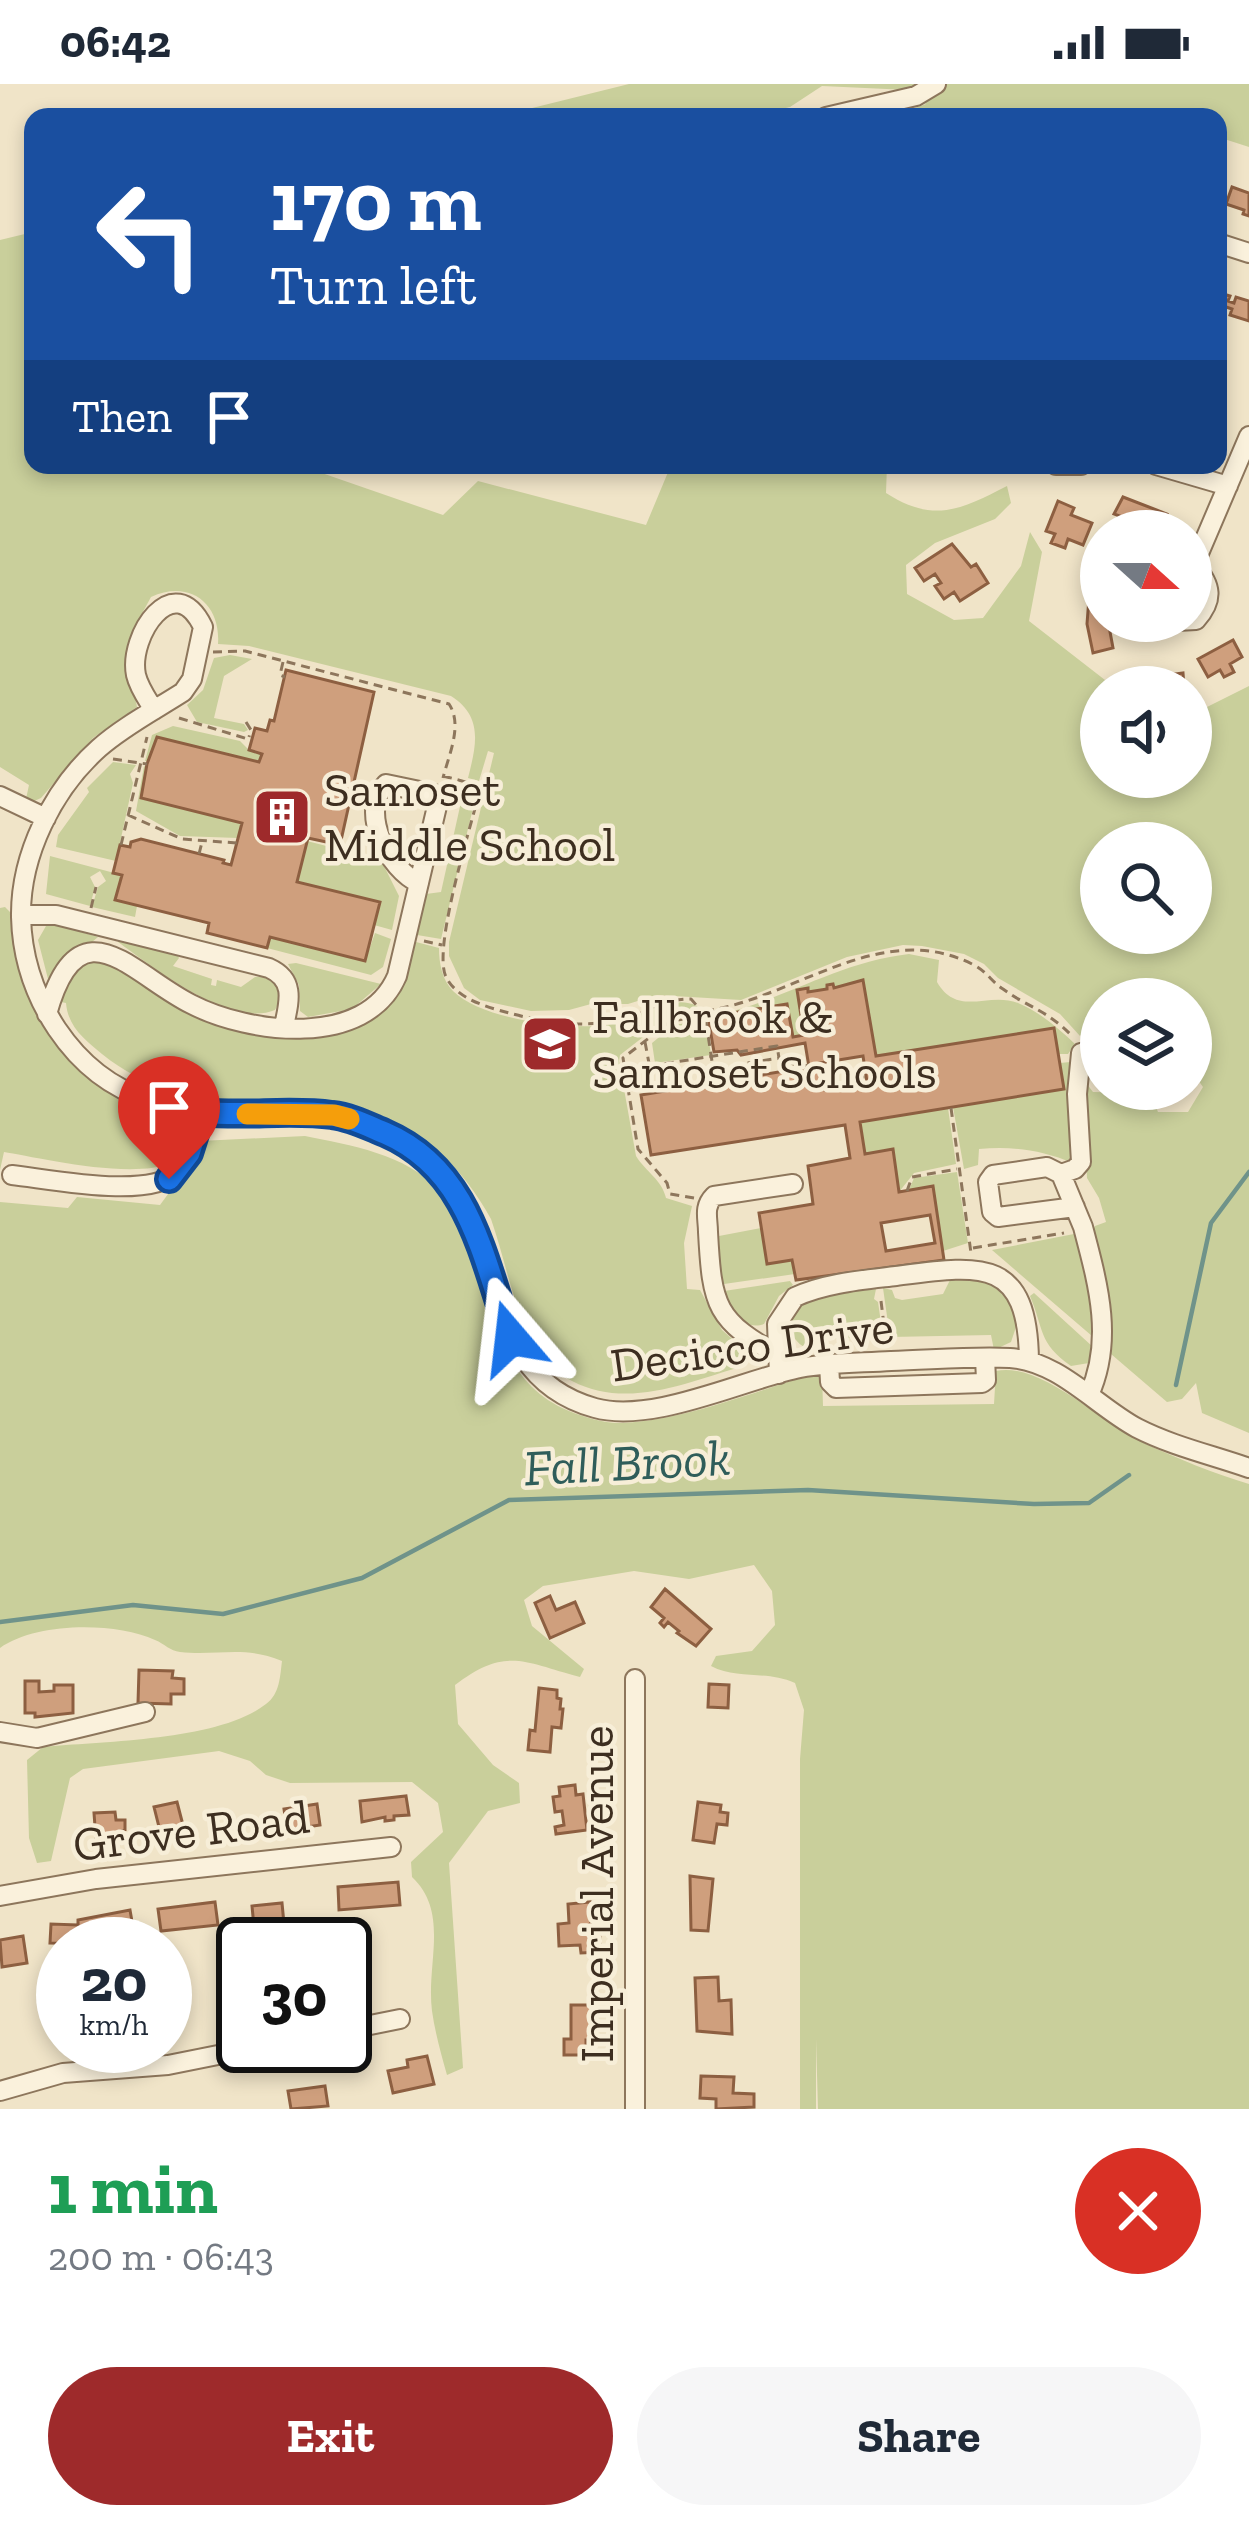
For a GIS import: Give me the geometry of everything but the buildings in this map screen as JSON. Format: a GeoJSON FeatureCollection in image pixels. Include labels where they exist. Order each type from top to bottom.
{"type":"FeatureCollection","features":[{"type":"Feature","properties":{"kind":"street"},"geometry":{"type":"LineString","coordinates":[[865,108],[916,96],[937,84]]}},
{"type":"Feature","properties":{"kind":"street"},"geometry":{"type":"LineString","coordinates":[[1212,523],[1249,436]]}},
{"type":"Feature","properties":{"kind":"street"},"geometry":{"type":"LineString","coordinates":[[1187,474],[1228,486]]}},
{"type":"Feature","properties":{"kind":"street"},"geometry":{"type":"LineString","coordinates":[[21,908],[26,869],[46,818],[89,758],[163,712],[189,686],[203,627],[196,614],[179,605],[168,604],[154,613],[136,661],[137,677],[163,712]]}},
{"type":"Feature","properties":{"kind":"street"},"geometry":{"type":"LineString","coordinates":[[47,1014],[68,968],[88,954],[105,952],[119,955],[191,1005],[255,1023],[315,1028],[345,1024],[380,1003],[397,976],[419,883],[438,798],[386,784],[376,799],[375,826],[407,876],[419,883]]}},
{"type":"Feature","properties":{"kind":"street"},"geometry":{"type":"LineString","coordinates":[[2,803],[46,818]]}},
{"type":"Feature","properties":{"kind":"street"},"geometry":{"type":"LineString","coordinates":[[0,899],[277,971],[290,991],[284,1026]]}},
{"type":"Feature","properties":{"kind":"street","name":"Decicco Drive"},"geometry":{"type":"LineString","coordinates":[[21,908],[26,955],[47,1014],[69,1046],[118,1087],[146,1100],[202,1112],[334,1115],[393,1137],[417,1152],[457,1194],[472,1221],[520,1358],[548,1386],[574,1400],[630,1412],[778,1364],[801,1368],[1029,1360],[1145,1432],[1249,1468]]}},
{"type":"Feature","properties":{"kind":"street"},"geometry":{"type":"LineString","coordinates":[[105,952],[111,928]]}},
{"type":"Feature","properties":{"kind":"street"},"geometry":{"type":"LineString","coordinates":[[1061,1174],[1081,1162],[1080,1057]]}},
{"type":"Feature","properties":{"kind":"street"},"geometry":{"type":"LineString","coordinates":[[12,1175],[138,1187],[162,1183],[182,1166],[202,1112]]}},
{"type":"Feature","properties":{"kind":"street"},"geometry":{"type":"LineString","coordinates":[[1075,1208],[998,1216],[992,1212],[988,1183],[993,1175],[1047,1167],[1061,1174],[1083,1227],[1102,1314],[1101,1362],[1089,1395]]}},
{"type":"Feature","properties":{"kind":"street"},"geometry":{"type":"LineString","coordinates":[[778,1364],[741,1333],[714,1297],[709,1275],[709,1200],[793,1184]]}},
{"type":"Feature","properties":{"kind":"street"},"geometry":{"type":"LineString","coordinates":[[778,1364],[777,1324],[794,1297],[881,1277],[966,1267],[994,1275],[1018,1297],[1027,1316],[1029,1360]]}},
{"type":"Feature","properties":{"kind":"street","name":"Imperial Avenue"},"geometry":{"type":"LineString","coordinates":[[635,1679],[635,2109]]}},
{"type":"Feature","properties":{"kind":"street"},"geometry":{"type":"LineString","coordinates":[[0,1732],[37,1738],[145,1712]]}},
{"type":"Feature","properties":{"kind":"street","name":"Grove Road"},"geometry":{"type":"LineString","coordinates":[[0,1896],[115,1876],[391,1847]]}},
{"type":"Feature","properties":{"kind":"street"},"geometry":{"type":"LineString","coordinates":[[372,2025],[400,2019]]}},
{"type":"Feature","properties":{"kind":"street"},"geometry":{"type":"LineString","coordinates":[[0,2091],[63,2073],[168,2065],[216,2055]]}},
{"type":"Feature","properties":{"kind":"path"},"geometry":{"type":"LineString","coordinates":[[212,652],[237,650],[449,704],[456,725],[443,776],[481,786],[442,945],[442,965],[454,989],[507,1012],[546,1021],[596,1024],[681,999],[696,1001],[704,1014],[713,1068]]}},
{"type":"Feature","properties":{"kind":"path"},"geometry":{"type":"LineString","coordinates":[[283,661],[280,675],[285,677]]}},
{"type":"Feature","properties":{"kind":"path"},"geometry":{"type":"LineString","coordinates":[[350,686],[352,678]]}},
{"type":"Feature","properties":{"kind":"path"},"geometry":{"type":"LineString","coordinates":[[163,712],[191,725],[250,740],[246,722]]}},
{"type":"Feature","properties":{"kind":"path"},"geometry":{"type":"LineString","coordinates":[[121,845],[144,764],[147,735]]}},
{"type":"Feature","properties":{"kind":"path"},"geometry":{"type":"LineString","coordinates":[[113,758],[144,764]]}},
{"type":"Feature","properties":{"kind":"path"},"geometry":{"type":"LineString","coordinates":[[128,815],[182,839],[237,843]]}},
{"type":"Feature","properties":{"kind":"path"},"geometry":{"type":"LineString","coordinates":[[159,844],[162,832]]}},
{"type":"Feature","properties":{"kind":"path"},"geometry":{"type":"LineString","coordinates":[[179,848],[182,839]]}},
{"type":"Feature","properties":{"kind":"path"},"geometry":{"type":"LineString","coordinates":[[199,854],[203,840]]}},
{"type":"Feature","properties":{"kind":"path"},"geometry":{"type":"LineString","coordinates":[[91,911],[97,887]]}},
{"type":"Feature","properties":{"kind":"path"},"geometry":{"type":"LineString","coordinates":[[416,939],[442,945]]}},
{"type":"Feature","properties":{"kind":"path"},"geometry":{"type":"LineString","coordinates":[[709,1200],[670,1194],[667,1183],[642,1156],[623,1058],[670,1021],[763,999],[826,969],[868,956],[922,951],[981,969],[1005,991],[1045,1011],[1080,1039]]}},
{"type":"Feature","properties":{"kind":"path"},"geometry":{"type":"LineString","coordinates":[[645,1040],[652,1078]]}},
{"type":"Feature","properties":{"kind":"path"},"geometry":{"type":"LineString","coordinates":[[650,1066],[777,1046],[779,1058]]}},
{"type":"Feature","properties":{"kind":"path"},"geometry":{"type":"LineString","coordinates":[[743,1052],[746,1078]]}},
{"type":"Feature","properties":{"kind":"path"},"geometry":{"type":"LineString","coordinates":[[627,1082],[779,1058],[800,1067],[808,1065]]}},
{"type":"Feature","properties":{"kind":"path"},"geometry":{"type":"LineString","coordinates":[[834,1061],[849,1082],[867,1077]]}},
{"type":"Feature","properties":{"kind":"path"},"geometry":{"type":"LineString","coordinates":[[727,1066],[730,1080]]}},
{"type":"Feature","properties":{"kind":"path"},"geometry":{"type":"LineString","coordinates":[[951,1108],[971,1251],[1083,1227]]}},
{"type":"Feature","properties":{"kind":"path"},"geometry":{"type":"LineString","coordinates":[[907,1191],[912,1177],[959,1168]]}},
{"type":"Feature","properties":{"kind":"path"},"geometry":{"type":"LineString","coordinates":[[987,1246],[988,1257]]}},
{"type":"Feature","properties":{"kind":"path"},"geometry":{"type":"LineString","coordinates":[[881,1301],[886,1337]]}},
{"type":"Feature","properties":{"kind":"green space"},"geometry":{"type":"Polygon","coordinates":[[[629,84],[1249,84],[1249,147],[1227,140],[1227,108],[915,108],[926,104],[908,90],[822,86],[786,108],[532,108],[629,84]]]}},
{"type":"Feature","properties":{"kind":"green space"},"geometry":{"type":"Polygon","coordinates":[[[24,234],[24,474],[325,474],[443,515],[478,481],[646,525],[667,474],[887,474],[886,493],[903,503],[934,510],[962,506],[1007,486],[1011,503],[995,519],[935,543],[906,565],[907,594],[954,620],[983,618],[1021,566],[1030,532],[1042,552],[1029,621],[1087,666],[1080,666],[1080,798],[1212,798],[1212,704],[1249,686],[1249,1433],[1202,1413],[1196,1383],[1182,1399],[1167,1402],[1111,1354],[1110,1297],[1092,1233],[1095,1226],[1106,1222],[1087,1178],[1084,1110],[1212,1110],[1212,978],[1080,978],[1080,1036],[1060,1014],[998,978],[984,964],[964,954],[922,946],[903,945],[847,957],[741,1000],[657,995],[628,1004],[531,1011],[480,1000],[464,988],[449,956],[494,753],[488,751],[479,781],[468,778],[475,744],[469,713],[451,696],[249,646],[218,644],[218,629],[208,606],[178,591],[151,597],[132,632],[127,658],[137,707],[93,738],[41,798],[26,799],[29,785],[0,767],[0,240],[24,234]]]}},
{"type":"Feature","properties":{"kind":"green space"},"geometry":{"type":"Polygon","coordinates":[[[214,658],[252,659],[224,676],[214,718],[244,724],[248,730],[244,732],[197,722],[187,705],[203,690],[214,658]]]}},
{"type":"Feature","properties":{"kind":"green space"},"geometry":{"type":"Polygon","coordinates":[[[173,726],[240,741],[262,754],[259,762],[158,737],[151,761],[145,761],[152,735],[173,726]]]}},
{"type":"Feature","properties":{"kind":"green space"},"geometry":{"type":"Polygon","coordinates":[[[113,762],[136,765],[130,774],[133,783],[116,861],[56,847],[58,835],[89,792],[87,788],[113,762]]]}},
{"type":"Feature","properties":{"kind":"green space"},"geometry":{"type":"Polygon","coordinates":[[[144,766],[242,823],[238,838],[180,836],[136,811],[144,766]]]}},
{"type":"Feature","properties":{"kind":"green space"},"geometry":{"type":"Polygon","coordinates":[[[448,782],[477,792],[441,939],[417,935],[426,894],[441,892],[463,793],[448,782]]]}},
{"type":"Feature","properties":{"kind":"green space"},"geometry":{"type":"Polygon","coordinates":[[[307,841],[381,860],[399,896],[392,930],[374,925],[379,902],[297,882],[307,841]]]}},
{"type":"Feature","properties":{"kind":"green space"},"geometry":{"type":"Polygon","coordinates":[[[50,856],[122,875],[116,900],[137,906],[135,917],[92,907],[98,887],[106,881],[100,871],[90,877],[95,887],[90,906],[46,894],[50,856]]]}},
{"type":"Feature","properties":{"kind":"green space"},"geometry":{"type":"Polygon","coordinates":[[[0,908],[11,913],[17,952],[41,1019],[61,1047],[113,1092],[184,1120],[188,1145],[176,1161],[120,1169],[4,1152],[0,1170],[0,908]]]}},
{"type":"Feature","properties":{"kind":"green space"},"geometry":{"type":"Polygon","coordinates":[[[46,926],[98,937],[48,979],[38,940],[46,926]]]}},
{"type":"Feature","properties":{"kind":"green space"},"geometry":{"type":"Polygon","coordinates":[[[375,933],[391,939],[383,967],[371,975],[267,948],[270,937],[365,961],[375,933]]]}},
{"type":"Feature","properties":{"kind":"green space"},"geometry":{"type":"Polygon","coordinates":[[[119,939],[177,954],[173,966],[212,979],[211,985],[216,986],[217,980],[241,987],[255,977],[267,976],[278,985],[280,1000],[275,1010],[236,1011],[171,980],[119,939]]]}},
{"type":"Feature","properties":{"kind":"green space"},"geometry":{"type":"Polygon","coordinates":[[[416,942],[439,948],[442,971],[453,991],[504,1016],[590,1026],[618,1022],[676,1002],[697,1006],[701,1013],[665,1020],[620,1055],[619,1061],[636,1156],[666,1198],[692,1206],[684,1243],[687,1289],[700,1290],[722,1330],[748,1353],[744,1366],[636,1393],[614,1393],[572,1381],[549,1365],[532,1343],[491,1219],[480,1200],[455,1167],[424,1140],[389,1119],[354,1107],[229,1102],[153,1084],[89,1044],[74,1026],[66,1003],[61,1002],[75,973],[88,963],[104,961],[133,973],[175,1005],[220,1024],[277,1035],[335,1033],[359,1026],[387,1008],[404,981],[416,942]]]}},
{"type":"Feature","properties":{"kind":"green space"},"geometry":{"type":"Polygon","coordinates":[[[909,954],[939,960],[937,982],[954,999],[1018,1003],[1041,1016],[1075,1044],[1068,1054],[1058,1054],[1053,1028],[876,1056],[862,980],[834,988],[828,984],[827,989],[809,992],[798,990],[804,1035],[793,1037],[787,1004],[708,1017],[760,1003],[856,966],[909,954]]]}},
{"type":"Feature","properties":{"kind":"green space"},"geometry":{"type":"Polygon","coordinates":[[[288,964],[381,984],[352,1009],[308,1017],[300,1011],[299,985],[288,964]]]}},
{"type":"Feature","properties":{"kind":"green space"},"geometry":{"type":"Polygon","coordinates":[[[706,1020],[711,1055],[655,1063],[652,1043],[674,1025],[706,1020]]]}},
{"type":"Feature","properties":{"kind":"green space"},"geometry":{"type":"Polygon","coordinates":[[[1060,1063],[1074,1064],[1073,1163],[1038,1152],[991,1148],[979,1149],[978,1165],[964,1169],[953,1107],[1063,1089],[1060,1063]]]}},
{"type":"Feature","properties":{"kind":"green space"},"geometry":{"type":"Polygon","coordinates":[[[948,1108],[956,1164],[914,1173],[899,1192],[893,1150],[865,1154],[860,1122],[948,1108]]]}},
{"type":"Feature","properties":{"kind":"green space"},"geometry":{"type":"Polygon","coordinates":[[[305,1136],[394,1159],[439,1190],[458,1217],[502,1342],[517,1370],[539,1393],[569,1411],[609,1422],[646,1421],[696,1411],[817,1373],[822,1375],[823,1406],[994,1404],[996,1371],[1013,1370],[1051,1384],[1144,1443],[1249,1484],[1249,2109],[818,2109],[816,2039],[816,2109],[800,2109],[804,1710],[795,1683],[711,1666],[716,1656],[752,1651],[775,1625],[772,1591],[754,1565],[689,1579],[634,1571],[543,1586],[524,1600],[532,1626],[584,1669],[580,1677],[502,1661],[455,1685],[458,1724],[493,1765],[519,1783],[520,1803],[488,1811],[449,1863],[463,2068],[447,2075],[432,2011],[433,1923],[424,1891],[412,1877],[411,1862],[443,1832],[438,1803],[412,1782],[290,1783],[266,1775],[250,1761],[219,1751],[83,1769],[70,1778],[51,1861],[37,1863],[29,1838],[27,1760],[43,1747],[159,1737],[245,1716],[274,1695],[282,1661],[243,1652],[176,1651],[138,1634],[98,1628],[34,1633],[0,1648],[0,1202],[68,1208],[77,1197],[160,1205],[200,1141],[305,1136]]]}},
{"type":"Feature","properties":{"kind":"green space"},"geometry":{"type":"Polygon","coordinates":[[[957,1172],[968,1243],[943,1251],[933,1187],[909,1190],[914,1178],[957,1172]]]}},
{"type":"Feature","properties":{"kind":"green space"},"geometry":{"type":"Polygon","coordinates":[[[761,1228],[767,1263],[792,1260],[795,1274],[724,1284],[719,1236],[761,1228]]]}},
{"type":"Feature","properties":{"kind":"green space"},"geometry":{"type":"Polygon","coordinates":[[[1074,1234],[1090,1286],[1092,1336],[992,1250],[1074,1234]]]}},
{"type":"Feature","properties":{"kind":"green space"},"geometry":{"type":"Polygon","coordinates":[[[951,1278],[983,1281],[1004,1295],[1018,1321],[1011,1342],[994,1350],[991,1335],[890,1337],[883,1288],[902,1300],[943,1294],[951,1278]]]}},
{"type":"Feature","properties":{"kind":"green space"},"geometry":{"type":"Polygon","coordinates":[[[790,1281],[793,1285],[779,1296],[764,1324],[756,1326],[738,1317],[724,1291],[790,1281]]]}},
{"type":"Feature","properties":{"kind":"green space"},"geometry":{"type":"Polygon","coordinates":[[[876,1289],[883,1337],[821,1339],[820,1354],[794,1338],[791,1314],[807,1300],[876,1289]]]}},
{"type":"Feature","properties":{"kind":"green space"},"geometry":{"type":"Polygon","coordinates":[[[1034,1293],[1093,1347],[1089,1363],[1071,1366],[1053,1350],[1030,1296],[1034,1293]]]}},
{"type":"Feature","properties":{"kind":"waterway","name":"Fall Brook"},"geometry":{"type":"LineString","coordinates":[[1176,1385],[1211,1223],[1249,1172]]}},
{"type":"Feature","properties":{"kind":"waterway","name":"Fall Brook"},"geometry":{"type":"LineString","coordinates":[[0,1622],[133,1605],[223,1614],[362,1578],[509,1500],[808,1490],[1089,1503],[1129,1475]]}},
{"type":"Feature","properties":{"kind":"slow traffic"},"geometry":{"type":"LineString","coordinates":[[247,1114],[349,1119]]}},
{"type":"Feature","properties":{"kind":"place","name":"Samoset Middle School"},"geometry":{"type":"Point","coordinates":[282,817]}},
{"type":"Feature","properties":{"kind":"place","name":"Fallbrook & Samoset Schools"},"geometry":{"type":"Point","coordinates":[550,1044]}},
{"type":"Feature","properties":{"kind":"route"},"geometry":{"type":"LineString","coordinates":[[169,1179],[189,1153],[202,1112],[334,1115],[393,1137],[417,1152],[457,1194],[486,1256],[511,1338]]}}]}
